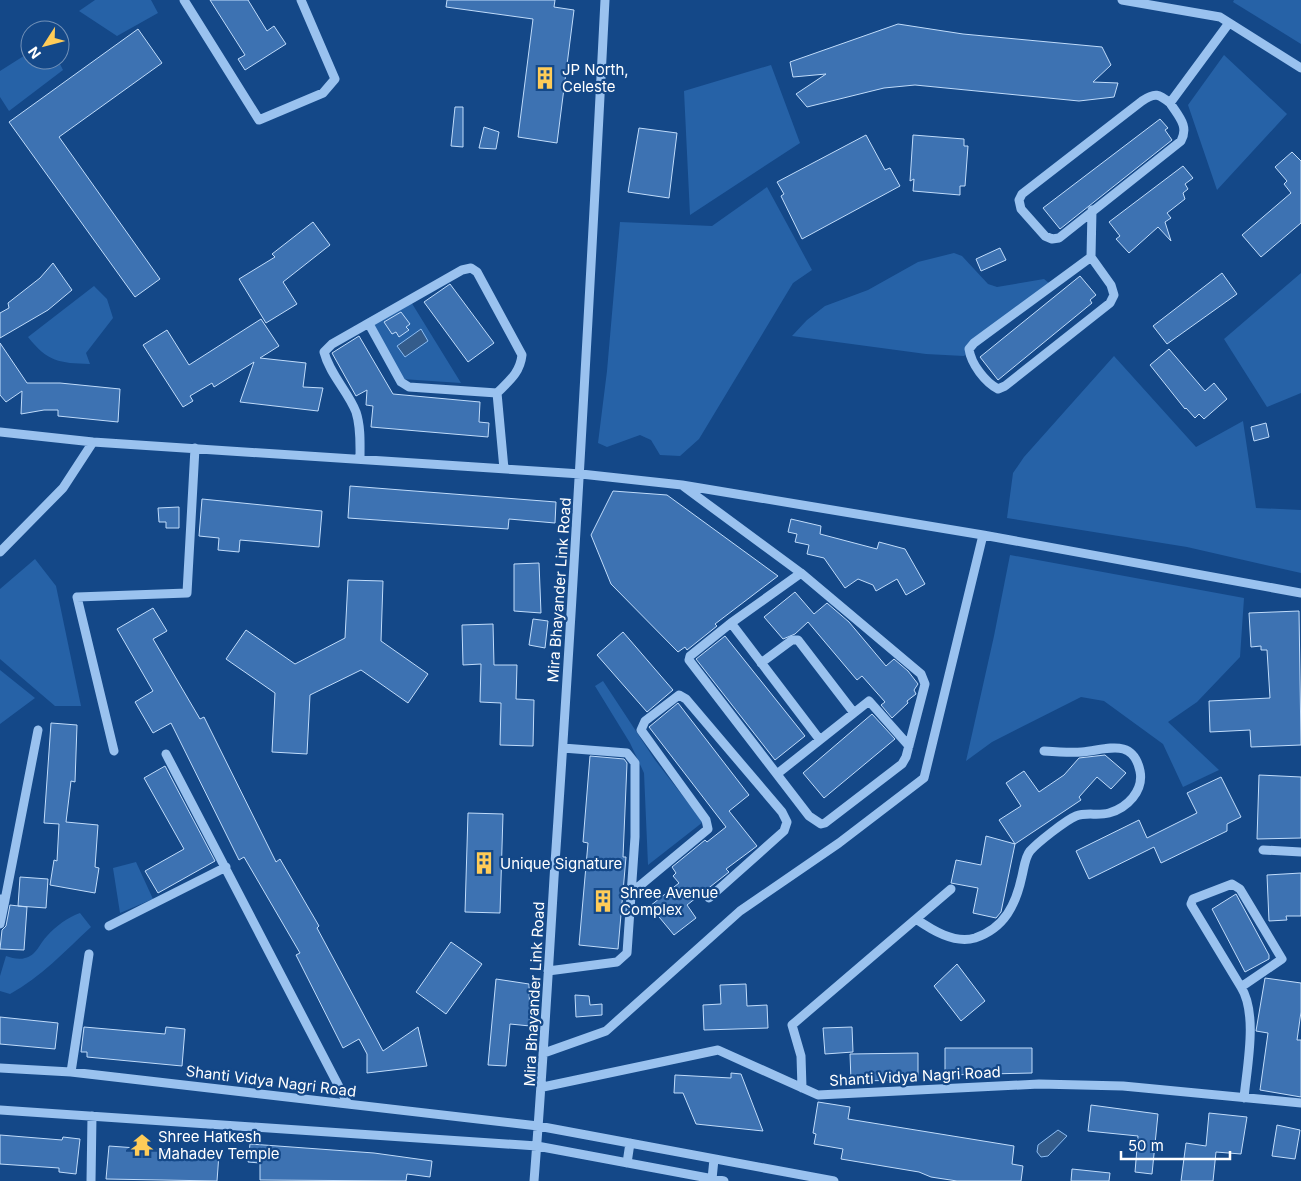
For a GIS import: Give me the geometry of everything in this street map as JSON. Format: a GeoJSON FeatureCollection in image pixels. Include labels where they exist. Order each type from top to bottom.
{"type":"FeatureCollection","features":[{"type":"Feature","properties":{"kind":"street"},"geometry":{"type":"LineString","coordinates":[[184,0],[259,120],[324,93],[334,79],[301,0]]}},
{"type":"Feature","properties":{"kind":"street","name":"Mira Bhayander Link Road"},"geometry":{"type":"LineString","coordinates":[[534,1181],[543,1087],[548,971],[581,474],[605,0]]}},
{"type":"Feature","properties":{"kind":"street"},"geometry":{"type":"LineString","coordinates":[[1122,0],[1220,17],[1301,68]]}},
{"type":"Feature","properties":{"kind":"street"},"geometry":{"type":"LineString","coordinates":[[1170,104],[1229,23]]}},
{"type":"Feature","properties":{"kind":"street"},"geometry":{"type":"LineString","coordinates":[[1152,94],[1160,94],[1170,104],[1184,125],[1185,134],[1181,142],[1092,210],[1059,238],[1052,239],[1045,236],[1021,209],[1019,200],[1022,194],[1152,94]]}},
{"type":"Feature","properties":{"kind":"street"},"geometry":{"type":"LineString","coordinates":[[1091,257],[974,343],[970,349],[971,358],[991,385],[998,389],[1005,386],[1110,303],[1114,295],[1111,285],[1091,257],[1092,210]]}},
{"type":"Feature","properties":{"kind":"street"},"geometry":{"type":"LineString","coordinates":[[360,459],[359,426],[355,411],[327,364],[324,352],[332,344],[462,270],[471,268],[477,272],[522,355],[521,366],[517,373],[497,393],[426,389],[409,386],[401,382],[368,324]]}},
{"type":"Feature","properties":{"kind":"street"},"geometry":{"type":"LineString","coordinates":[[497,393],[504,469]]}},
{"type":"Feature","properties":{"kind":"street"},"geometry":{"type":"LineString","coordinates":[[0,432],[93,442],[581,474],[682,485],[983,535],[1301,593]]}},
{"type":"Feature","properties":{"kind":"street"},"geometry":{"type":"LineString","coordinates":[[0,552],[63,488],[93,442]]}},
{"type":"Feature","properties":{"kind":"street"},"geometry":{"type":"LineString","coordinates":[[114,751],[77,596],[187,593],[195,448]]}},
{"type":"Feature","properties":{"kind":"street"},"geometry":{"type":"LineString","coordinates":[[682,485],[801,573],[921,674],[924,684],[909,746],[902,764],[825,823],[820,824],[809,816],[689,660],[690,656],[731,623],[801,573]]}},
{"type":"Feature","properties":{"kind":"street"},"geometry":{"type":"LineString","coordinates":[[544,1052],[606,1031],[740,912],[839,843],[924,778],[983,535]]}},
{"type":"Feature","properties":{"kind":"street"},"geometry":{"type":"LineString","coordinates":[[731,623],[820,740]]}},
{"type":"Feature","properties":{"kind":"street"},"geometry":{"type":"LineString","coordinates":[[762,663],[792,640],[798,640],[854,713]]}},
{"type":"Feature","properties":{"kind":"street"},"geometry":{"type":"LineString","coordinates":[[631,893],[708,829],[706,820],[641,730],[645,721],[679,694],[686,699],[782,812],[787,822],[784,830],[709,898]]}},
{"type":"Feature","properties":{"kind":"street"},"geometry":{"type":"LineString","coordinates":[[777,774],[869,701],[909,746]]}},
{"type":"Feature","properties":{"kind":"street"},"geometry":{"type":"LineString","coordinates":[[0,924],[2,899],[38,730]]}},
{"type":"Feature","properties":{"kind":"street"},"geometry":{"type":"LineString","coordinates":[[916,919],[955,939],[973,938],[991,931],[1007,916],[1017,899],[1025,862],[1030,851],[1074,816],[1110,813],[1126,805],[1137,791],[1141,777],[1140,769],[1134,757],[1126,749],[1117,747],[1077,752],[1044,751]]}},
{"type":"Feature","properties":{"kind":"street"},"geometry":{"type":"LineString","coordinates":[[548,971],[617,962],[623,959],[627,953],[635,837],[634,759],[627,753],[563,748]]}},
{"type":"Feature","properties":{"kind":"street"},"geometry":{"type":"LineString","coordinates":[[166,754],[348,1104]]}},
{"type":"Feature","properties":{"kind":"street"},"geometry":{"type":"LineString","coordinates":[[1262,850],[1301,852]]}},
{"type":"Feature","properties":{"kind":"street"},"geometry":{"type":"LineString","coordinates":[[109,926],[226,867]]}},
{"type":"Feature","properties":{"kind":"street"},"geometry":{"type":"LineString","coordinates":[[1241,987],[1282,959],[1240,889],[1232,884],[1193,899],[1191,904],[1241,987],[1247,996],[1250,1008],[1244,1098]]}},
{"type":"Feature","properties":{"kind":"street"},"geometry":{"type":"LineString","coordinates":[[802,1088],[801,1056],[792,1025],[951,890]]}},
{"type":"Feature","properties":{"kind":"street"},"geometry":{"type":"LineString","coordinates":[[71,1072],[90,954]]}},
{"type":"Feature","properties":{"kind":"street","name":"Shanti Vidya Nagri Road"},"geometry":{"type":"LineString","coordinates":[[543,1087],[718,1050],[818,1095],[1039,1084],[1124,1086],[1301,1103]]}},
{"type":"Feature","properties":{"kind":"street","name":"Shanti Vidya Nagri Road"},"geometry":{"type":"LineString","coordinates":[[0,1068],[71,1072],[538,1126],[834,1181]]}},
{"type":"Feature","properties":{"kind":"street"},"geometry":{"type":"LineString","coordinates":[[0,1110],[537,1146],[724,1181]]}},
{"type":"Feature","properties":{"kind":"street"},"geometry":{"type":"LineString","coordinates":[[90,1181],[92,1116]]}},
{"type":"Feature","properties":{"kind":"street"},"geometry":{"type":"LineString","coordinates":[[627,1163],[630,1143]]}},
{"type":"Feature","properties":{"kind":"street"},"geometry":{"type":"LineString","coordinates":[[712,1179],[714,1159]]}},
{"type":"Feature","properties":{"kind":"shaded area"},"geometry":{"type":"Polygon","coordinates":[[[95,0],[151,0],[158,13],[117,36],[79,11],[95,0]]]}},
{"type":"Feature","properties":{"kind":"shaded area"},"geometry":{"type":"Polygon","coordinates":[[[1234,0],[1301,0],[1301,44],[1233,2],[1234,0]]]}},
{"type":"Feature","properties":{"kind":"shaded area"},"geometry":{"type":"Polygon","coordinates":[[[1224,55],[1287,114],[1217,190],[1188,105],[1224,55]]]}},
{"type":"Feature","properties":{"kind":"shaded area"},"geometry":{"type":"Polygon","coordinates":[[[20,58],[20,70],[63,70],[9,111],[0,97],[0,71],[20,58]]]}},
{"type":"Feature","properties":{"kind":"shaded area"},"geometry":{"type":"Polygon","coordinates":[[[771,65],[800,143],[690,215],[684,91],[771,65]]]}},
{"type":"Feature","properties":{"kind":"shaded area"},"geometry":{"type":"Polygon","coordinates":[[[767,187],[812,270],[793,283],[699,439],[680,456],[660,455],[651,440],[640,435],[607,447],[598,443],[607,371],[620,222],[712,226],[767,187]]]}},
{"type":"Feature","properties":{"kind":"shaded area"},"geometry":{"type":"Polygon","coordinates":[[[954,253],[962,256],[988,284],[997,287],[1044,279],[1050,284],[964,356],[926,354],[792,336],[807,320],[825,306],[868,290],[918,262],[954,253]]]}},
{"type":"Feature","properties":{"kind":"shaded area"},"geometry":{"type":"Polygon","coordinates":[[[1301,273],[1301,393],[1267,407],[1224,339],[1301,273]]]}},
{"type":"Feature","properties":{"kind":"shaded area"},"geometry":{"type":"Polygon","coordinates":[[[94,286],[107,299],[113,318],[86,353],[90,364],[62,362],[42,352],[28,337],[94,286]]]}},
{"type":"Feature","properties":{"kind":"shaded area"},"geometry":{"type":"Polygon","coordinates":[[[408,297],[461,383],[402,379],[363,321],[408,297]]]}},
{"type":"Feature","properties":{"kind":"shaded area"},"geometry":{"type":"Polygon","coordinates":[[[421,329],[428,341],[405,357],[397,346],[421,329]]]}},
{"type":"Feature","properties":{"kind":"shaded area"},"geometry":{"type":"Polygon","coordinates":[[[1114,356],[1196,447],[1243,421],[1256,508],[1301,510],[1301,573],[1187,547],[1007,518],[1013,473],[1024,457],[1114,356]]]}},
{"type":"Feature","properties":{"kind":"shaded area"},"geometry":{"type":"Polygon","coordinates":[[[1010,555],[1244,598],[1240,657],[1197,702],[1168,722],[1219,770],[1183,787],[1163,744],[1104,701],[1081,697],[992,742],[966,761],[1010,555]]]}},
{"type":"Feature","properties":{"kind":"shaded area"},"geometry":{"type":"Polygon","coordinates":[[[35,559],[56,586],[81,706],[55,706],[0,659],[0,589],[35,559]]]}},
{"type":"Feature","properties":{"kind":"shaded area"},"geometry":{"type":"Polygon","coordinates":[[[0,670],[35,698],[0,724],[0,670]]]}},
{"type":"Feature","properties":{"kind":"shaded area"},"geometry":{"type":"Polygon","coordinates":[[[603,681],[655,760],[703,822],[648,865],[644,773],[630,743],[595,686],[603,681]]]}},
{"type":"Feature","properties":{"kind":"shaded area"},"geometry":{"type":"Polygon","coordinates":[[[136,862],[153,899],[120,913],[113,868],[136,862]]]}},
{"type":"Feature","properties":{"kind":"shaded area"},"geometry":{"type":"Polygon","coordinates":[[[80,913],[91,927],[32,980],[10,994],[0,991],[0,976],[6,956],[18,959],[29,957],[54,929],[67,919],[80,913]]]}},
{"type":"Feature","properties":{"kind":"shaded area"},"geometry":{"type":"Polygon","coordinates":[[[1058,1130],[1067,1136],[1048,1156],[1041,1157],[1037,1152],[1038,1145],[1058,1130]]]}},
{"type":"Feature","properties":{"kind":"building"},"geometry":{"type":"Polygon","coordinates":[[[210,0],[248,0],[267,31],[274,26],[286,44],[245,70],[238,59],[245,55],[210,0]]]}},
{"type":"Feature","properties":{"kind":"building","name":"JP North, Celeste"},"geometry":{"type":"Polygon","coordinates":[[[447,0],[555,0],[554,7],[574,10],[557,143],[518,137],[533,19],[446,7],[447,0]]]}},
{"type":"Feature","properties":{"kind":"building"},"geometry":{"type":"Polygon","coordinates":[[[898,24],[963,34],[1102,47],[1111,65],[1093,82],[1118,83],[1114,97],[1079,101],[915,85],[884,88],[807,107],[796,94],[826,74],[793,77],[790,62],[898,24]]]}},
{"type":"Feature","properties":{"kind":"building"},"geometry":{"type":"Polygon","coordinates":[[[138,29],[162,63],[59,137],[160,279],[135,297],[9,122],[138,29]]]}},
{"type":"Feature","properties":{"kind":"building"},"geometry":{"type":"Polygon","coordinates":[[[455,107],[463,107],[463,147],[451,146],[455,107]]]}},
{"type":"Feature","properties":{"kind":"building"},"geometry":{"type":"Polygon","coordinates":[[[1160,119],[1168,128],[1165,130],[1172,140],[1060,229],[1043,208],[1160,119]]]}},
{"type":"Feature","properties":{"kind":"building"},"geometry":{"type":"Polygon","coordinates":[[[484,127],[499,132],[496,149],[479,148],[484,127]]]}},
{"type":"Feature","properties":{"kind":"building"},"geometry":{"type":"Polygon","coordinates":[[[639,128],[677,133],[669,198],[628,192],[639,128]]]}},
{"type":"Feature","properties":{"kind":"building"},"geometry":{"type":"Polygon","coordinates":[[[866,135],[885,170],[890,168],[900,186],[802,239],[781,196],[784,194],[777,182],[866,135]]]}},
{"type":"Feature","properties":{"kind":"building"},"geometry":{"type":"Polygon","coordinates":[[[913,135],[964,139],[964,146],[968,146],[965,186],[960,186],[960,195],[913,191],[914,179],[910,181],[913,135]]]}},
{"type":"Feature","properties":{"kind":"building"},"geometry":{"type":"Polygon","coordinates":[[[1292,152],[1301,161],[1301,223],[1261,257],[1242,235],[1291,193],[1284,184],[1287,181],[1275,167],[1292,152]]]}},
{"type":"Feature","properties":{"kind":"building"},"geometry":{"type":"Polygon","coordinates":[[[1183,166],[1193,178],[1185,184],[1188,189],[1183,193],[1185,199],[1167,213],[1171,218],[1165,222],[1171,241],[1158,227],[1129,253],[1116,239],[1120,236],[1109,222],[1183,166]]]}},
{"type":"Feature","properties":{"kind":"building"},"geometry":{"type":"Polygon","coordinates":[[[313,222],[330,245],[283,282],[297,304],[266,323],[239,279],[275,257],[272,254],[313,222]]]}},
{"type":"Feature","properties":{"kind":"building"},"geometry":{"type":"Polygon","coordinates":[[[1000,248],[1006,260],[981,271],[976,259],[1000,248]]]}},
{"type":"Feature","properties":{"kind":"building"},"geometry":{"type":"Polygon","coordinates":[[[53,263],[72,290],[48,310],[0,338],[0,313],[9,308],[8,303],[40,278],[53,263]]]}},
{"type":"Feature","properties":{"kind":"building"},"geometry":{"type":"Polygon","coordinates":[[[1222,273],[1237,294],[1167,344],[1153,326],[1222,273]]]}},
{"type":"Feature","properties":{"kind":"building"},"geometry":{"type":"Polygon","coordinates":[[[1080,276],[1096,295],[1090,300],[1092,303],[998,380],[980,357],[1080,276]]]}},
{"type":"Feature","properties":{"kind":"building"},"geometry":{"type":"Polygon","coordinates":[[[450,284],[494,343],[468,362],[424,302],[450,284]]]}},
{"type":"Feature","properties":{"kind":"building"},"geometry":{"type":"Polygon","coordinates":[[[401,312],[410,324],[406,327],[409,330],[399,337],[396,332],[392,334],[384,322],[401,312]]]}},
{"type":"Feature","properties":{"kind":"building"},"geometry":{"type":"Polygon","coordinates":[[[261,319],[279,346],[260,358],[306,363],[303,387],[323,388],[318,411],[240,402],[254,362],[214,387],[212,383],[190,396],[193,401],[183,407],[143,345],[167,330],[189,365],[261,319]]]}},
{"type":"Feature","properties":{"kind":"building"},"geometry":{"type":"Polygon","coordinates":[[[359,336],[393,394],[480,402],[479,422],[489,423],[488,437],[371,427],[373,406],[366,405],[367,390],[356,396],[332,353],[359,336]]]}},
{"type":"Feature","properties":{"kind":"building"},"geometry":{"type":"Polygon","coordinates":[[[0,343],[27,383],[60,383],[120,389],[118,422],[58,416],[58,410],[44,410],[21,414],[22,391],[6,402],[0,395],[0,343]]]}},
{"type":"Feature","properties":{"kind":"building"},"geometry":{"type":"Polygon","coordinates":[[[1169,349],[1205,391],[1214,383],[1227,399],[1204,419],[1199,414],[1195,418],[1185,409],[1150,365],[1169,349]]]}},
{"type":"Feature","properties":{"kind":"building"},"geometry":{"type":"Polygon","coordinates":[[[1266,423],[1269,437],[1254,441],[1251,427],[1266,423]]]}},
{"type":"Feature","properties":{"kind":"building"},"geometry":{"type":"Polygon","coordinates":[[[350,486],[556,502],[555,523],[509,519],[508,529],[348,518],[350,486]]]}},
{"type":"Feature","properties":{"kind":"building"},"geometry":{"type":"Polygon","coordinates":[[[613,491],[667,495],[778,576],[715,624],[717,626],[687,650],[685,647],[678,652],[611,584],[591,535],[613,491]]]}},
{"type":"Feature","properties":{"kind":"building"},"geometry":{"type":"Polygon","coordinates":[[[202,499],[322,511],[319,547],[240,540],[239,552],[218,550],[219,538],[199,536],[202,499]]]}},
{"type":"Feature","properties":{"kind":"building"},"geometry":{"type":"Polygon","coordinates":[[[179,507],[179,528],[166,528],[166,522],[159,522],[158,508],[179,507]]]}},
{"type":"Feature","properties":{"kind":"building"},"geometry":{"type":"Polygon","coordinates":[[[791,519],[821,526],[820,534],[877,549],[879,542],[905,549],[925,584],[906,595],[897,579],[876,591],[873,585],[858,579],[845,588],[824,558],[807,554],[809,545],[795,542],[797,534],[788,532],[791,519]]]}},
{"type":"Feature","properties":{"kind":"building"},"geometry":{"type":"Polygon","coordinates":[[[539,563],[541,613],[514,611],[514,564],[539,563]]]}},
{"type":"Feature","properties":{"kind":"building"},"geometry":{"type":"Polygon","coordinates":[[[348,580],[383,581],[381,641],[428,674],[408,703],[361,670],[310,695],[307,754],[272,752],[275,693],[226,659],[246,630],[295,664],[345,638],[348,580]]]}},
{"type":"Feature","properties":{"kind":"building"},"geometry":{"type":"Polygon","coordinates":[[[795,592],[814,614],[827,603],[849,622],[886,666],[894,659],[908,671],[918,684],[914,690],[916,694],[892,718],[881,705],[885,702],[862,676],[857,680],[808,622],[795,634],[783,639],[764,617],[795,592]]]}},
{"type":"Feature","properties":{"kind":"building"},"geometry":{"type":"Polygon","coordinates":[[[153,608],[167,631],[153,639],[200,719],[204,717],[276,862],[280,859],[319,926],[317,928],[383,1051],[418,1027],[427,1066],[367,1073],[367,1054],[359,1039],[343,1048],[296,955],[300,953],[244,857],[239,860],[171,723],[153,733],[135,702],[153,691],[117,629],[153,608]]]}},
{"type":"Feature","properties":{"kind":"building"},"geometry":{"type":"Polygon","coordinates":[[[1299,611],[1301,745],[1251,747],[1250,730],[1210,732],[1209,701],[1270,698],[1267,650],[1261,650],[1261,646],[1251,647],[1249,613],[1299,611]]]}},
{"type":"Feature","properties":{"kind":"building"},"geometry":{"type":"Polygon","coordinates":[[[533,619],[548,621],[545,648],[529,645],[533,619]]]}},
{"type":"Feature","properties":{"kind":"building"},"geometry":{"type":"Polygon","coordinates":[[[493,624],[494,665],[517,665],[516,699],[534,700],[533,746],[500,745],[501,703],[480,702],[481,664],[463,665],[462,625],[493,624]]]}},
{"type":"Feature","properties":{"kind":"building"},"geometry":{"type":"Polygon","coordinates":[[[623,632],[673,690],[647,712],[597,655],[623,632]]]}},
{"type":"Feature","properties":{"kind":"building"},"geometry":{"type":"Polygon","coordinates":[[[725,636],[805,736],[775,760],[696,659],[725,636]]]}},
{"type":"Feature","properties":{"kind":"building"},"geometry":{"type":"Polygon","coordinates":[[[678,703],[749,795],[729,811],[757,846],[726,869],[729,872],[687,905],[696,918],[674,935],[650,906],[679,883],[673,876],[676,873],[672,867],[705,840],[707,842],[726,827],[649,727],[678,703]]]}},
{"type":"Feature","properties":{"kind":"building"},"geometry":{"type":"Polygon","coordinates":[[[872,714],[895,739],[824,798],[803,773],[872,714]]]}},
{"type":"Feature","properties":{"kind":"building"},"geometry":{"type":"Polygon","coordinates":[[[51,723],[77,725],[75,782],[71,781],[66,822],[98,825],[95,867],[99,868],[95,893],[50,885],[54,860],[57,861],[59,824],[44,823],[51,723]]]}},
{"type":"Feature","properties":{"kind":"building"},"geometry":{"type":"Polygon","coordinates":[[[1105,755],[1126,773],[1111,789],[1097,777],[1079,797],[1081,800],[1015,844],[999,820],[1021,806],[1006,783],[1024,771],[1039,792],[1064,775],[1079,758],[1105,755]]]}},
{"type":"Feature","properties":{"kind":"building"},"geometry":{"type":"Polygon","coordinates":[[[590,756],[624,759],[627,763],[623,857],[626,857],[618,949],[579,945],[588,843],[583,842],[590,756]]]}},
{"type":"Feature","properties":{"kind":"building"},"geometry":{"type":"Polygon","coordinates":[[[165,766],[215,861],[158,893],[145,871],[184,849],[144,778],[165,766]]]}},
{"type":"Feature","properties":{"kind":"building"},"geometry":{"type":"Polygon","coordinates":[[[1259,775],[1301,777],[1301,838],[1257,839],[1259,775]]]}},
{"type":"Feature","properties":{"kind":"building"},"geometry":{"type":"Polygon","coordinates":[[[1221,777],[1241,817],[1227,824],[1227,831],[1161,863],[1154,847],[1089,879],[1076,851],[1139,820],[1147,838],[1197,813],[1187,793],[1221,777]]]}},
{"type":"Feature","properties":{"kind":"building","name":"Unique Signature"},"geometry":{"type":"Polygon","coordinates":[[[468,813],[503,814],[500,913],[465,912],[468,813]]]}},
{"type":"Feature","properties":{"kind":"building"},"geometry":{"type":"Polygon","coordinates":[[[986,836],[1015,844],[1001,912],[996,918],[973,913],[978,888],[951,883],[956,860],[981,865],[986,836]]]}},
{"type":"Feature","properties":{"kind":"building"},"geometry":{"type":"Polygon","coordinates":[[[1301,873],[1301,916],[1286,916],[1287,920],[1269,921],[1267,875],[1301,873]]]}},
{"type":"Feature","properties":{"kind":"building"},"geometry":{"type":"Polygon","coordinates":[[[20,877],[48,879],[46,908],[18,906],[20,877]]]}},
{"type":"Feature","properties":{"kind":"building"},"geometry":{"type":"Polygon","coordinates":[[[1236,894],[1269,955],[1269,959],[1245,972],[1212,909],[1236,894]]]}},
{"type":"Feature","properties":{"kind":"building"},"geometry":{"type":"Polygon","coordinates":[[[10,905],[27,907],[24,950],[0,949],[2,930],[6,926],[10,905]]]}},
{"type":"Feature","properties":{"kind":"building"},"geometry":{"type":"Polygon","coordinates":[[[451,942],[482,964],[446,1014],[416,992],[451,942]]]}},
{"type":"Feature","properties":{"kind":"building"},"geometry":{"type":"Polygon","coordinates":[[[957,964],[985,1001],[961,1021],[934,986],[957,964]]]}},
{"type":"Feature","properties":{"kind":"building"},"geometry":{"type":"Polygon","coordinates":[[[1265,978],[1301,983],[1301,1012],[1297,1040],[1301,1040],[1301,1097],[1260,1090],[1268,1033],[1256,1031],[1265,978]]]}},
{"type":"Feature","properties":{"kind":"building"},"geometry":{"type":"Polygon","coordinates":[[[496,979],[529,984],[530,1026],[510,1024],[506,1066],[488,1065],[496,979]]]}},
{"type":"Feature","properties":{"kind":"building"},"geometry":{"type":"Polygon","coordinates":[[[746,984],[747,1006],[767,1005],[768,1028],[704,1030],[703,1005],[721,1004],[720,985],[746,984]]]}},
{"type":"Feature","properties":{"kind":"building"},"geometry":{"type":"Polygon","coordinates":[[[575,995],[589,996],[590,1005],[602,1004],[602,1015],[576,1017],[575,995]]]}},
{"type":"Feature","properties":{"kind":"building"},"geometry":{"type":"Polygon","coordinates":[[[0,1017],[58,1023],[55,1049],[0,1044],[0,1017]]]}},
{"type":"Feature","properties":{"kind":"building"},"geometry":{"type":"Polygon","coordinates":[[[84,1027],[165,1034],[166,1027],[185,1029],[182,1066],[87,1057],[87,1052],[81,1052],[84,1027]]]}},
{"type":"Feature","properties":{"kind":"building"},"geometry":{"type":"Polygon","coordinates":[[[852,1027],[853,1052],[825,1054],[823,1028],[852,1027]]]}},
{"type":"Feature","properties":{"kind":"building"},"geometry":{"type":"Polygon","coordinates":[[[945,1048],[1032,1048],[1032,1073],[945,1075],[945,1048]]]}},
{"type":"Feature","properties":{"kind":"building"},"geometry":{"type":"Polygon","coordinates":[[[918,1053],[918,1080],[851,1081],[850,1054],[918,1053]]]}},
{"type":"Feature","properties":{"kind":"building"},"geometry":{"type":"Polygon","coordinates":[[[731,1073],[741,1074],[763,1131],[696,1124],[683,1093],[674,1093],[675,1075],[731,1078],[731,1073]]]}},
{"type":"Feature","properties":{"kind":"building"},"geometry":{"type":"Polygon","coordinates":[[[818,1102],[850,1107],[848,1119],[1014,1146],[1012,1164],[1023,1166],[1021,1181],[957,1181],[931,1177],[919,1172],[841,1159],[843,1149],[814,1144],[816,1134],[813,1133],[818,1102]]]}},
{"type":"Feature","properties":{"kind":"building"},"geometry":{"type":"Polygon","coordinates":[[[1091,1105],[1158,1114],[1152,1174],[1135,1172],[1138,1136],[1088,1131],[1091,1105]]]}},
{"type":"Feature","properties":{"kind":"building"},"geometry":{"type":"Polygon","coordinates":[[[1209,1113],[1247,1117],[1241,1154],[1216,1152],[1213,1181],[1181,1181],[1186,1143],[1206,1146],[1209,1113]]]}},
{"type":"Feature","properties":{"kind":"building"},"geometry":{"type":"Polygon","coordinates":[[[1277,1125],[1300,1130],[1295,1159],[1272,1156],[1277,1125]]]}},
{"type":"Feature","properties":{"kind":"building"},"geometry":{"type":"Polygon","coordinates":[[[0,1135],[62,1140],[63,1137],[80,1139],[76,1174],[59,1172],[59,1168],[0,1164],[0,1135]]]}},
{"type":"Feature","properties":{"kind":"building"},"geometry":{"type":"Polygon","coordinates":[[[250,1144],[374,1153],[432,1161],[430,1177],[407,1174],[406,1181],[260,1180],[260,1163],[248,1162],[250,1144]]]}},
{"type":"Feature","properties":{"kind":"building"},"geometry":{"type":"Polygon","coordinates":[[[109,1146],[219,1154],[217,1181],[106,1179],[109,1146]]]}},
{"type":"Feature","properties":{"kind":"building"},"geometry":{"type":"Polygon","coordinates":[[[1072,1169],[1110,1173],[1109,1181],[1071,1181],[1072,1169]]]}},
{"type":"Feature","properties":{"kind":"place","name":"JP North, Celeste"},"geometry":{"type":"Point","coordinates":[545,78]}},
{"type":"Feature","properties":{"kind":"place","name":"Unique Signature"},"geometry":{"type":"Point","coordinates":[484,863]}},
{"type":"Feature","properties":{"kind":"place","name":"Shree Avenue Complex"},"geometry":{"type":"Point","coordinates":[603,901]}},
{"type":"Feature","properties":{"kind":"place","name":"Shree Hatkesh Mahadev Temple"},"geometry":{"type":"Point","coordinates":[142,1145]}}]}
